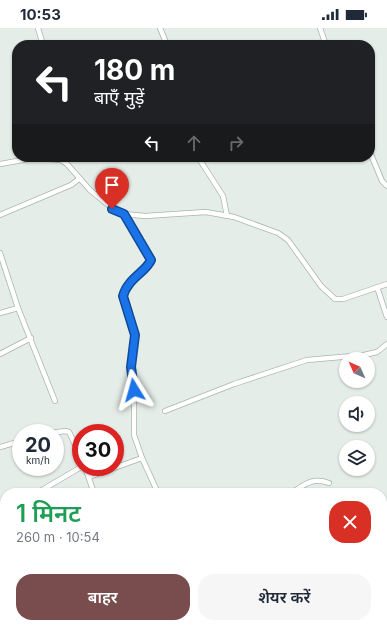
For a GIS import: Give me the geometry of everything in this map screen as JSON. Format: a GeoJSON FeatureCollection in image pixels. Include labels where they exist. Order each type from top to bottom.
{"type":"FeatureCollection","features":[{"type":"Feature","properties":{"kind":"street"},"geometry":{"type":"LineString","coordinates":[[38,28],[42,40]]}},
{"type":"Feature","properties":{"kind":"street"},"geometry":{"type":"LineString","coordinates":[[160,28],[165,40]]}},
{"type":"Feature","properties":{"kind":"street"},"geometry":{"type":"LineString","coordinates":[[320,28],[324,40]]}},
{"type":"Feature","properties":{"kind":"street"},"geometry":{"type":"LineString","coordinates":[[0,164],[12,162]]}},
{"type":"Feature","properties":{"kind":"street"},"geometry":{"type":"LineString","coordinates":[[64,162],[79,179],[112,209],[124,214],[151,216],[195,212],[227,216],[259,225],[286,238],[321,286],[335,299],[343,299],[387,284]]}},
{"type":"Feature","properties":{"kind":"street"},"geometry":{"type":"LineString","coordinates":[[201,162],[223,196],[227,216]]}},
{"type":"Feature","properties":{"kind":"street"},"geometry":{"type":"LineString","coordinates":[[374,162],[382,181],[387,186]]}},
{"type":"Feature","properties":{"kind":"street"},"geometry":{"type":"LineString","coordinates":[[0,215],[71,185],[79,179]]}},
{"type":"Feature","properties":{"kind":"street"},"geometry":{"type":"LineString","coordinates":[[124,214],[151,260],[149,264],[133,278],[123,296],[135,335],[131,367],[134,390],[134,435],[142,458],[156,488]]}},
{"type":"Feature","properties":{"kind":"street"},"geometry":{"type":"LineString","coordinates":[[0,253],[18,308],[55,401]]}},
{"type":"Feature","properties":{"kind":"street"},"geometry":{"type":"LineString","coordinates":[[377,287],[387,317]]}},
{"type":"Feature","properties":{"kind":"street"},"geometry":{"type":"LineString","coordinates":[[0,313],[18,308]]}},
{"type":"Feature","properties":{"kind":"street"},"geometry":{"type":"LineString","coordinates":[[0,354],[31,338]]}},
{"type":"Feature","properties":{"kind":"street"},"geometry":{"type":"LineString","coordinates":[[165,411],[234,384],[307,360],[364,355],[377,352],[387,344]]}},
{"type":"Feature","properties":{"kind":"street"},"geometry":{"type":"LineString","coordinates":[[64,431],[69,432],[72,438]]}},
{"type":"Feature","properties":{"kind":"street"},"geometry":{"type":"LineString","coordinates":[[0,447],[12,444]]}},
{"type":"Feature","properties":{"kind":"street"},"geometry":{"type":"LineString","coordinates":[[92,488],[89,477],[142,458]]}},
{"type":"Feature","properties":{"kind":"street"},"geometry":{"type":"LineString","coordinates":[[45,488],[72,472]]}},
{"type":"Feature","properties":{"kind":"street"},"geometry":{"type":"LineString","coordinates":[[300,488],[317,479],[328,483]]}},
{"type":"Feature","properties":{"kind":"route"},"geometry":{"type":"LineString","coordinates":[[112,209],[124,214],[151,260],[149,264],[133,278],[123,296],[135,335],[131,367],[134,390]]}}]}
